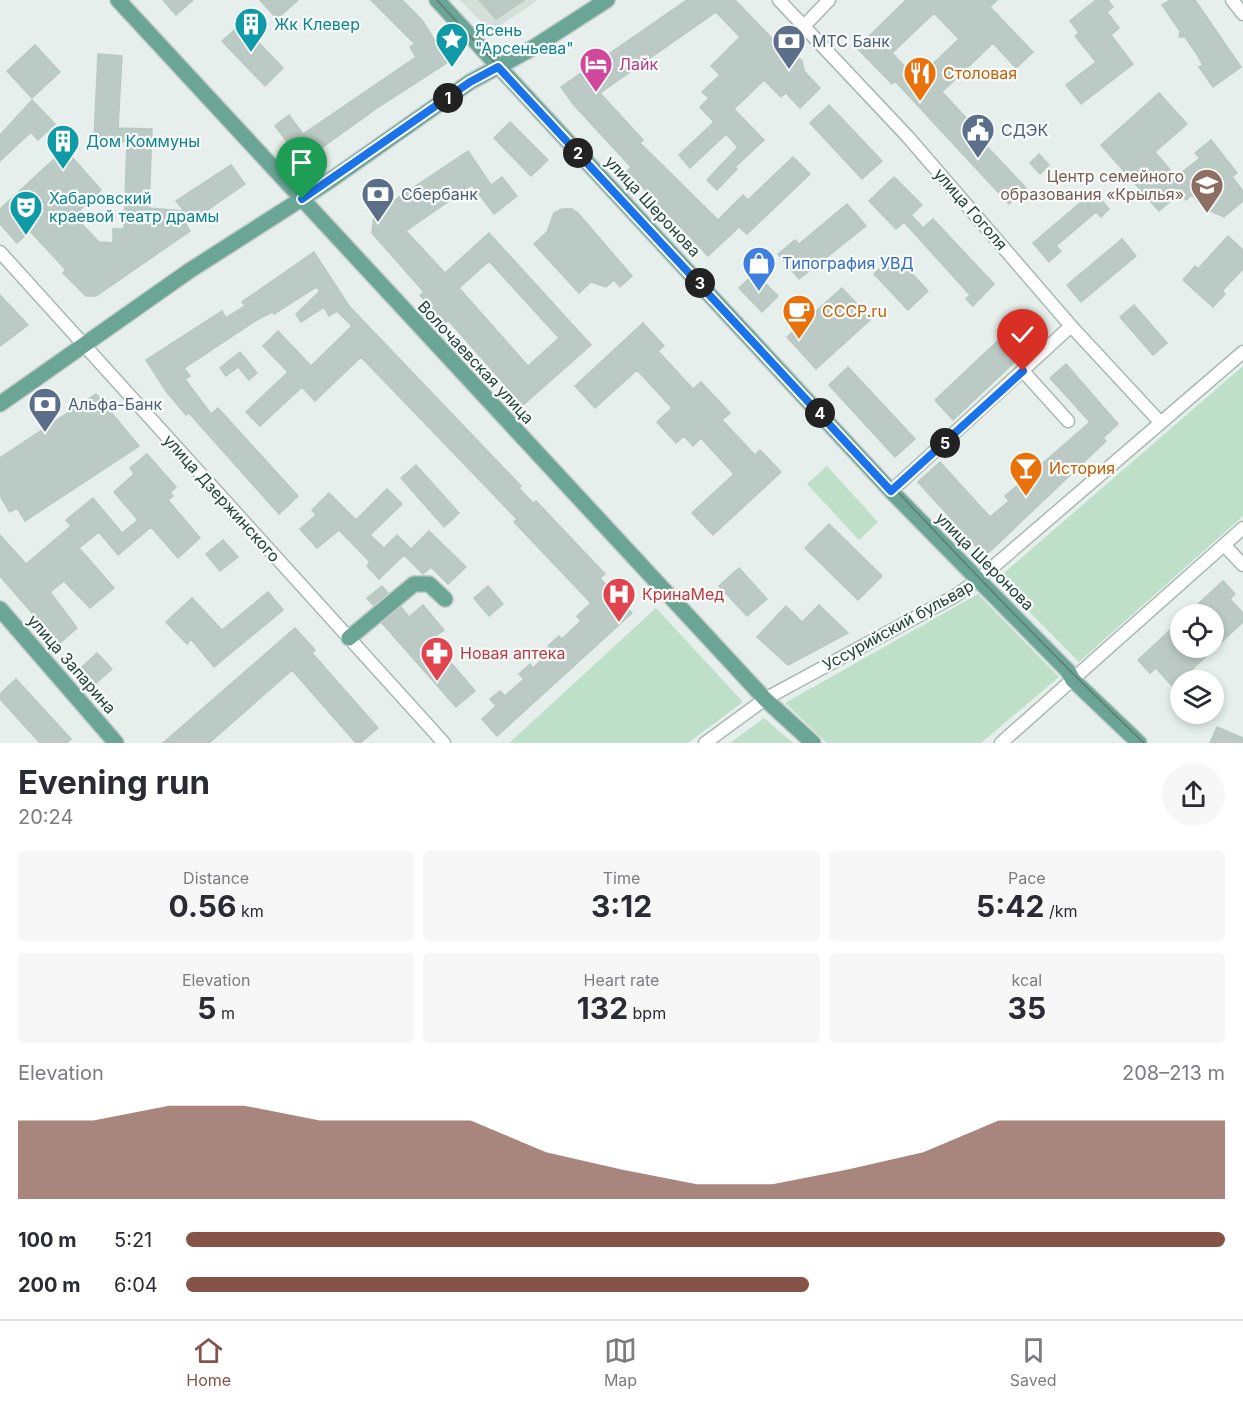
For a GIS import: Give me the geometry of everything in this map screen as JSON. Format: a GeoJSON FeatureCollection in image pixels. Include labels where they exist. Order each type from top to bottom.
{"type":"FeatureCollection","features":[{"type":"Feature","properties":{"kind":"main road","name":"Волочаевская улица"},"geometry":{"type":"LineString","coordinates":[[118,0],[765,699],[813,743]]}},
{"type":"Feature","properties":{"kind":"main road","name":"улица Шеронова"},"geometry":{"type":"LineString","coordinates":[[437,0],[891,491],[1139,743]]}},
{"type":"Feature","properties":{"kind":"main road"},"geometry":{"type":"LineString","coordinates":[[0,404],[189,271],[302,199],[470,82],[607,0]]}},
{"type":"Feature","properties":{"kind":"main road"},"geometry":{"type":"LineString","coordinates":[[349,638],[414,584],[429,584],[445,599]]}},
{"type":"Feature","properties":{"kind":"main road","name":"улица Запарина"},"geometry":{"type":"LineString","coordinates":[[0,609],[116,743]]}},
{"type":"Feature","properties":{"kind":"main road","name":"улица Шеронова"},"geometry":{"type":"LineString","coordinates":[[1073,675],[1150,743]]}},
{"type":"Feature","properties":{"kind":"street","name":"улица Гоголя"},"geometry":{"type":"LineString","coordinates":[[779,0],[954,188],[1071,326],[1160,422]]}},
{"type":"Feature","properties":{"kind":"street"},"geometry":{"type":"LineString","coordinates":[[804,26],[830,0]]}},
{"type":"Feature","properties":{"kind":"street"},"geometry":{"type":"LineString","coordinates":[[1232,0],[1243,14]]}},
{"type":"Feature","properties":{"kind":"street","name":"улица Дзержинского"},"geometry":{"type":"LineString","coordinates":[[0,252],[444,743]]}},
{"type":"Feature","properties":{"kind":"street"},"geometry":{"type":"LineString","coordinates":[[891,491],[1071,326]]}},
{"type":"Feature","properties":{"kind":"street","name":"Уссурийский бульвар"},"geometry":{"type":"LineString","coordinates":[[705,743],[765,699],[955,596],[979,579],[1243,352]]}},
{"type":"Feature","properties":{"kind":"street"},"geometry":{"type":"LineString","coordinates":[[1023,371],[1068,421]]}},
{"type":"Feature","properties":{"kind":"street"},"geometry":{"type":"LineString","coordinates":[[1001,743],[1073,675],[1243,528]]}},
{"type":"Feature","properties":{"kind":"street"},"geometry":{"type":"LineString","coordinates":[[1224,545],[1243,565]]}},
{"type":"Feature","properties":{"kind":"shaded area"},"geometry":{"type":"Polygon","coordinates":[[[460,0],[538,0],[491,32],[460,0]]]}},
{"type":"Feature","properties":{"kind":"green space"},"geometry":{"type":"Polygon","coordinates":[[[1243,366],[1243,516],[1079,662],[997,579],[1243,366]]]}},
{"type":"Feature","properties":{"kind":"green space"},"geometry":{"type":"Polygon","coordinates":[[[827,466],[878,522],[859,540],[807,484],[827,466]]]}},
{"type":"Feature","properties":{"kind":"green space"},"geometry":{"type":"Polygon","coordinates":[[[978,594],[1059,677],[981,743],[827,743],[785,703],[978,594]]]}},
{"type":"Feature","properties":{"kind":"green space"},"geometry":{"type":"Polygon","coordinates":[[[656,608],[743,702],[688,743],[509,743],[656,608]]]}},
{"type":"Feature","properties":{"kind":"green space"},"geometry":{"type":"Polygon","coordinates":[[[764,718],[793,743],[730,743],[764,718]]]}},
{"type":"Feature","properties":{"kind":"building"},"geometry":{"type":"Polygon","coordinates":[[[163,0],[193,0],[176,15],[163,0]]]}},
{"type":"Feature","properties":{"kind":"building"},"geometry":{"type":"Polygon","coordinates":[[[260,0],[298,0],[277,19],[260,0]]]}},
{"type":"Feature","properties":{"kind":"building"},"geometry":{"type":"Polygon","coordinates":[[[371,0],[402,0],[422,20],[448,62],[380,106],[306,159],[292,140],[288,143],[275,126],[289,115],[303,134],[416,57],[410,47],[415,44],[371,0]]]}},
{"type":"Feature","properties":{"kind":"building"},"geometry":{"type":"Polygon","coordinates":[[[479,0],[524,0],[496,19],[479,0]]]}},
{"type":"Feature","properties":{"kind":"building"},"geometry":{"type":"Polygon","coordinates":[[[687,0],[735,0],[787,54],[793,54],[802,61],[804,71],[820,88],[800,108],[786,93],[781,97],[764,80],[734,109],[764,140],[735,167],[737,169],[717,190],[707,180],[738,147],[726,134],[690,168],[679,155],[714,122],[700,107],[709,98],[702,92],[720,75],[711,66],[740,37],[716,12],[600,93],[643,140],[640,143],[718,220],[743,195],[748,200],[793,157],[810,174],[747,234],[739,227],[708,256],[627,171],[631,167],[573,104],[561,87],[687,0]]]}},
{"type":"Feature","properties":{"kind":"building"},"geometry":{"type":"Polygon","coordinates":[[[906,0],[997,0],[990,7],[1033,52],[1016,68],[993,43],[942,92],[968,120],[965,123],[1026,188],[1009,204],[895,81],[892,84],[857,48],[906,0]],[[934,13],[892,53],[917,79],[959,39],[934,13]]]}},
{"type":"Feature","properties":{"kind":"building"},"geometry":{"type":"Polygon","coordinates":[[[1096,0],[1108,0],[1113,7],[1107,12],[1119,28],[1111,35],[1133,64],[1081,104],[1066,85],[1096,62],[1075,36],[1079,33],[1070,21],[1096,0]]]}},
{"type":"Feature","properties":{"kind":"building"},"geometry":{"type":"Polygon","coordinates":[[[1170,0],[1195,0],[1241,67],[1213,87],[1199,67],[1203,65],[1196,53],[1185,37],[1179,37],[1180,31],[1162,5],[1170,0]]]}},
{"type":"Feature","properties":{"kind":"building","name":"Жк Клевер"},"geometry":{"type":"Polygon","coordinates":[[[241,24],[283,68],[265,86],[222,41],[241,24]]]}},
{"type":"Feature","properties":{"kind":"building"},"geometry":{"type":"Polygon","coordinates":[[[35,45],[60,72],[32,98],[7,71],[35,45]]]}},
{"type":"Feature","properties":{"kind":"building","name":"Дом Коммуны"},"geometry":{"type":"Polygon","coordinates":[[[98,54],[122,56],[118,128],[152,129],[149,208],[184,211],[176,201],[231,165],[245,184],[186,225],[190,231],[96,296],[86,296],[63,273],[66,270],[30,231],[17,243],[0,224],[0,209],[65,149],[101,190],[74,216],[99,242],[113,243],[113,229],[124,229],[127,142],[94,140],[98,54]]]}},
{"type":"Feature","properties":{"kind":"building"},"geometry":{"type":"Polygon","coordinates":[[[1159,93],[1187,124],[1155,152],[1176,177],[1200,158],[1195,153],[1211,140],[1237,173],[1232,177],[1243,191],[1243,201],[1224,217],[1203,208],[1192,195],[1186,200],[1180,193],[1159,211],[1101,145],[1159,93]]]}},
{"type":"Feature","properties":{"kind":"building"},"geometry":{"type":"Polygon","coordinates":[[[32,100],[55,124],[38,140],[31,132],[0,161],[0,135],[32,100]]]}},
{"type":"Feature","properties":{"kind":"building"},"geometry":{"type":"Polygon","coordinates":[[[829,105],[882,161],[862,179],[810,123],[829,105]]]}},
{"type":"Feature","properties":{"kind":"building"},"geometry":{"type":"Polygon","coordinates":[[[510,122],[548,160],[531,176],[494,138],[510,122]]]}},
{"type":"Feature","properties":{"kind":"building"},"geometry":{"type":"Polygon","coordinates":[[[468,151],[491,185],[502,177],[517,196],[494,214],[472,185],[406,231],[445,273],[489,233],[591,345],[523,405],[448,320],[445,323],[420,295],[424,292],[372,233],[374,214],[468,151]],[[489,261],[459,288],[528,366],[559,338],[489,261]]]}},
{"type":"Feature","properties":{"kind":"building"},"geometry":{"type":"Polygon","coordinates":[[[1039,154],[1049,165],[1040,174],[1030,163],[1039,154]]]}},
{"type":"Feature","properties":{"kind":"building"},"geometry":{"type":"Polygon","coordinates":[[[894,177],[922,205],[911,215],[923,228],[933,219],[994,284],[973,306],[966,299],[970,295],[904,222],[896,229],[869,201],[894,177]]]}},
{"type":"Feature","properties":{"kind":"building"},"geometry":{"type":"Polygon","coordinates":[[[1094,191],[1109,209],[1101,217],[1096,212],[1056,246],[1061,251],[1049,262],[1033,243],[1094,191]]]}},
{"type":"Feature","properties":{"kind":"building"},"geometry":{"type":"Polygon","coordinates":[[[847,204],[866,226],[799,279],[778,254],[795,240],[799,244],[847,204]]]}},
{"type":"Feature","properties":{"kind":"building"},"geometry":{"type":"Polygon","coordinates":[[[562,209],[572,209],[578,213],[632,276],[620,287],[614,280],[606,287],[591,282],[579,293],[534,244],[547,232],[554,213],[562,209]]]}},
{"type":"Feature","properties":{"kind":"building"},"geometry":{"type":"Polygon","coordinates":[[[1228,236],[1243,250],[1243,269],[1222,291],[1225,294],[1213,307],[1183,280],[1195,266],[1198,269],[1228,236]]]}},
{"type":"Feature","properties":{"kind":"building"},"geometry":{"type":"Polygon","coordinates":[[[1122,239],[1136,256],[1081,302],[1067,285],[1122,239]]]}},
{"type":"Feature","properties":{"kind":"building"},"geometry":{"type":"Polygon","coordinates":[[[314,252],[349,306],[521,486],[519,488],[533,503],[536,501],[605,574],[600,578],[632,613],[497,736],[482,719],[496,706],[490,699],[500,691],[505,696],[524,679],[519,674],[530,664],[533,668],[552,650],[548,646],[559,636],[562,639],[581,621],[577,616],[591,603],[514,522],[517,519],[361,357],[315,401],[302,387],[260,426],[246,412],[288,372],[263,346],[278,331],[311,366],[352,326],[337,311],[329,316],[324,307],[301,322],[296,314],[320,291],[316,287],[274,314],[272,312],[255,321],[184,368],[190,376],[185,379],[211,414],[218,408],[298,496],[279,514],[189,413],[186,415],[166,391],[146,360],[222,311],[226,318],[245,306],[242,302],[314,252]]]}},
{"type":"Feature","properties":{"kind":"building"},"geometry":{"type":"Polygon","coordinates":[[[895,255],[928,291],[908,310],[874,274],[895,255]]]}},
{"type":"Feature","properties":{"kind":"building","name":"Типография УВД"},"geometry":{"type":"Polygon","coordinates":[[[755,273],[778,296],[762,312],[739,288],[755,273]]]}},
{"type":"Feature","properties":{"kind":"building"},"geometry":{"type":"Polygon","coordinates":[[[842,288],[871,319],[816,369],[787,337],[842,288]]]}},
{"type":"Feature","properties":{"kind":"building"},"geometry":{"type":"Polygon","coordinates":[[[0,295],[28,325],[0,346],[0,295]]]}},
{"type":"Feature","properties":{"kind":"building"},"geometry":{"type":"Polygon","coordinates":[[[1134,305],[1167,343],[1153,355],[1120,317],[1134,305]]]}},
{"type":"Feature","properties":{"kind":"building"},"geometry":{"type":"Polygon","coordinates":[[[1020,320],[1039,339],[953,420],[935,400],[1020,320]]]}},
{"type":"Feature","properties":{"kind":"building"},"geometry":{"type":"Polygon","coordinates":[[[643,323],[664,346],[658,351],[693,389],[701,382],[730,413],[722,420],[755,455],[760,450],[781,472],[713,535],[692,513],[734,474],[701,438],[693,446],[684,436],[676,443],[657,422],[672,408],[637,370],[595,408],[575,386],[643,323]]]}},
{"type":"Feature","properties":{"kind":"building"},"geometry":{"type":"Polygon","coordinates":[[[240,352],[257,373],[249,380],[238,367],[226,376],[220,368],[240,352]]]}},
{"type":"Feature","properties":{"kind":"building"},"geometry":{"type":"Polygon","coordinates":[[[1066,364],[1118,424],[1103,438],[1106,441],[985,556],[918,482],[940,462],[990,517],[1009,501],[1005,496],[1090,422],[1050,378],[1066,364]]]}},
{"type":"Feature","properties":{"kind":"building"},"geometry":{"type":"Polygon","coordinates":[[[848,367],[915,439],[895,457],[829,385],[848,367]]]}},
{"type":"Feature","properties":{"kind":"building"},"geometry":{"type":"Polygon","coordinates":[[[96,394],[139,446],[25,521],[17,508],[10,512],[0,496],[0,458],[96,394]]]}},
{"type":"Feature","properties":{"kind":"building"},"geometry":{"type":"Polygon","coordinates":[[[147,454],[176,487],[170,493],[173,496],[168,500],[200,538],[178,558],[151,527],[118,555],[99,532],[79,548],[114,588],[90,608],[64,581],[50,592],[77,628],[59,644],[0,576],[0,535],[26,564],[71,526],[66,520],[93,498],[122,533],[138,520],[114,492],[134,474],[130,468],[147,454]]]}},
{"type":"Feature","properties":{"kind":"building"},"geometry":{"type":"Polygon","coordinates":[[[416,465],[459,513],[444,527],[401,478],[416,465]]]}},
{"type":"Feature","properties":{"kind":"building"},"geometry":{"type":"Polygon","coordinates":[[[387,489],[402,504],[370,535],[384,548],[397,535],[411,549],[429,531],[466,567],[448,584],[431,567],[423,574],[404,555],[379,579],[367,566],[370,562],[339,530],[317,548],[300,529],[316,515],[312,510],[329,493],[356,520],[387,489]]]}},
{"type":"Feature","properties":{"kind":"building"},"geometry":{"type":"Polygon","coordinates":[[[829,524],[882,576],[858,600],[805,548],[829,524]]]}},
{"type":"Feature","properties":{"kind":"building"},"geometry":{"type":"Polygon","coordinates":[[[223,540],[238,557],[220,571],[206,554],[223,540]]]}},
{"type":"Feature","properties":{"kind":"building"},"geometry":{"type":"Polygon","coordinates":[[[739,568],[767,599],[747,616],[719,586],[739,568]]]}},
{"type":"Feature","properties":{"kind":"building"},"geometry":{"type":"Polygon","coordinates":[[[1223,581],[1235,594],[1230,599],[1243,613],[1243,622],[1224,640],[1224,604],[1198,604],[1223,581]]]}},
{"type":"Feature","properties":{"kind":"building"},"geometry":{"type":"Polygon","coordinates":[[[382,586],[388,593],[373,605],[367,598],[382,586]]]}},
{"type":"Feature","properties":{"kind":"building"},"geometry":{"type":"Polygon","coordinates":[[[488,586],[503,604],[489,616],[474,598],[488,586]]]}},
{"type":"Feature","properties":{"kind":"building"},"geometry":{"type":"Polygon","coordinates":[[[268,592],[283,610],[214,667],[191,639],[187,644],[166,622],[192,598],[222,630],[268,592]]]}},
{"type":"Feature","properties":{"kind":"building"},"geometry":{"type":"Polygon","coordinates":[[[423,605],[444,630],[437,635],[446,646],[441,651],[475,691],[456,707],[382,623],[401,607],[409,617],[423,605]]]}},
{"type":"Feature","properties":{"kind":"building"},"geometry":{"type":"Polygon","coordinates":[[[819,605],[848,633],[788,665],[757,637],[786,606],[802,622],[819,605]]]}},
{"type":"Feature","properties":{"kind":"building"},"geometry":{"type":"Polygon","coordinates":[[[295,628],[315,650],[312,653],[378,728],[360,743],[356,743],[292,670],[209,743],[163,743],[295,628]]]}},
{"type":"Feature","properties":{"kind":"building"},"geometry":{"type":"Polygon","coordinates":[[[1170,630],[1170,658],[1204,658],[1191,670],[1170,670],[1170,684],[1156,668],[1150,673],[1138,660],[1170,630]]]}},
{"type":"Feature","properties":{"kind":"building"},"geometry":{"type":"Polygon","coordinates":[[[97,653],[112,669],[96,683],[82,667],[97,653]]]}},
{"type":"Feature","properties":{"kind":"building"},"geometry":{"type":"Polygon","coordinates":[[[16,679],[71,739],[67,743],[40,743],[0,699],[0,694],[16,679]]]}},
{"type":"Feature","properties":{"kind":"building"},"geometry":{"type":"Polygon","coordinates":[[[1217,727],[1243,738],[1243,743],[1210,743],[1217,727]]]}},
{"type":"Feature","properties":{"kind":"tram line"},"geometry":{"type":"LineString","coordinates":[[437,0],[950,547],[1144,743]]}},
{"type":"Feature","properties":{"kind":"place","name":"Жк Клевер"},"geometry":{"type":"Point","coordinates":[251,53]}},
{"type":"Feature","properties":{"kind":"place","name":"Ясень \"Арсеньева\""},"geometry":{"type":"Point","coordinates":[452,68]}},
{"type":"Feature","properties":{"kind":"place","name":"МТС Банк"},"geometry":{"type":"Point","coordinates":[789,70]}},
{"type":"Feature","properties":{"kind":"place","name":"Лайк"},"geometry":{"type":"Point","coordinates":[596,93]}},
{"type":"Feature","properties":{"kind":"place","name":"Столовая"},"geometry":{"type":"Point","coordinates":[920,102]}},
{"type":"Feature","properties":{"kind":"place","name":"СДЭК"},"geometry":{"type":"Point","coordinates":[978,159]}},
{"type":"Feature","properties":{"kind":"place","name":"Дом Коммуны"},"geometry":{"type":"Point","coordinates":[63,170]}},
{"type":"Feature","properties":{"kind":"place","name":"Центр семейного образования «Крылья»"},"geometry":{"type":"Point","coordinates":[1207,214]}},
{"type":"Feature","properties":{"kind":"place","name":"Сбербанк"},"geometry":{"type":"Point","coordinates":[378,223]}},
{"type":"Feature","properties":{"kind":"place","name":"Хабаровский краевой театр драмы"},"geometry":{"type":"Point","coordinates":[26,236]}},
{"type":"Feature","properties":{"kind":"place","name":"Типография УВД"},"geometry":{"type":"Point","coordinates":[759,292]}},
{"type":"Feature","properties":{"kind":"place","name":"СССР.ru"},"geometry":{"type":"Point","coordinates":[799,340]}},
{"type":"Feature","properties":{"kind":"place","name":"Альфа-Банк"},"geometry":{"type":"Point","coordinates":[45,433]}},
{"type":"Feature","properties":{"kind":"place","name":"История"},"geometry":{"type":"Point","coordinates":[1026,497]}},
{"type":"Feature","properties":{"kind":"place","name":"КринаМед"},"geometry":{"type":"Point","coordinates":[619,623]}},
{"type":"Feature","properties":{"kind":"place","name":"Новая аптека"},"geometry":{"type":"Point","coordinates":[437,682]}},
{"type":"Feature","properties":{"kind":"route"},"geometry":{"type":"LineString","coordinates":[[302,199],[470,82],[498,67],[608,183],[891,491],[1023,371]]}}]}
